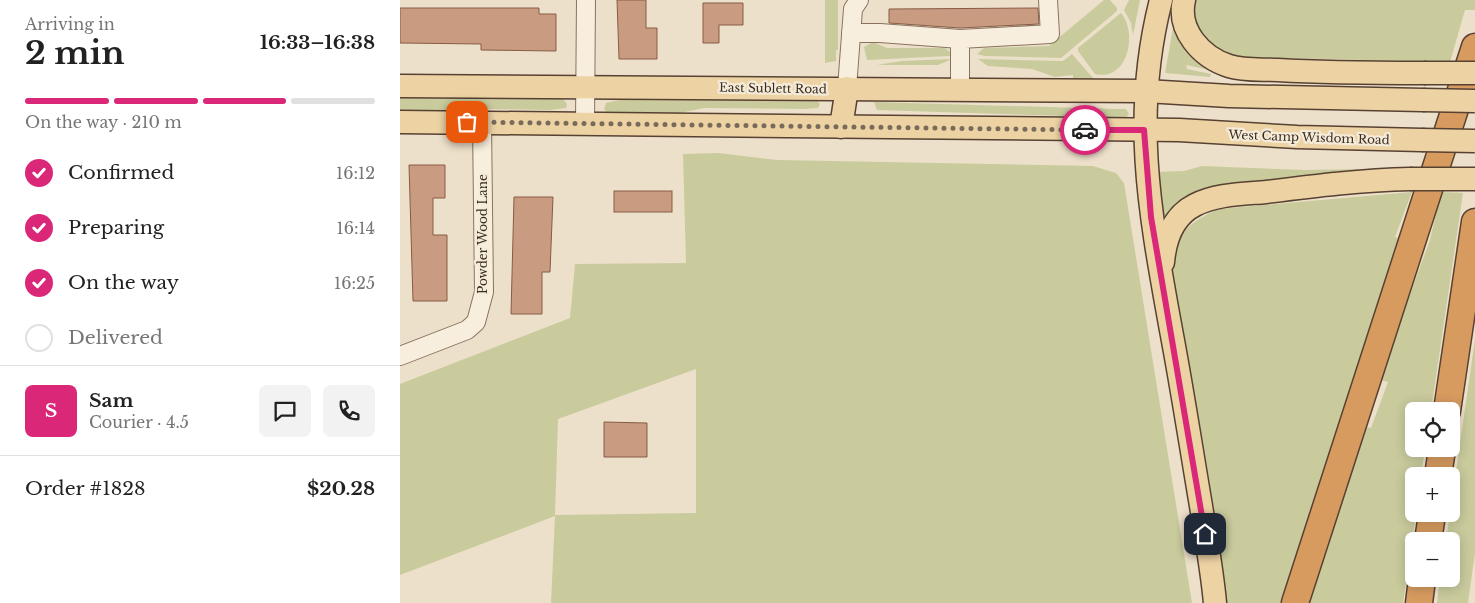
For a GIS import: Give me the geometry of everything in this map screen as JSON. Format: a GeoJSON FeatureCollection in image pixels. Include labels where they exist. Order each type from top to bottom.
{"type":"FeatureCollection","features":[{"type":"Feature","properties":{"kind":"highway"},"geometry":{"type":"LineString","coordinates":[[1295,603],[1475,47]]}},
{"type":"Feature","properties":{"kind":"highway"},"geometry":{"type":"LineString","coordinates":[[1448,402],[1475,222]]}},
{"type":"Feature","properties":{"kind":"highway"},"geometry":{"type":"LineString","coordinates":[[1419,603],[1421,587]]}},
{"type":"Feature","properties":{"kind":"main road"},"geometry":{"type":"LineString","coordinates":[[1161,0],[1155,23],[1146,91],[1144,130],[1151,217],[1185,407],[1215,603]]}},
{"type":"Feature","properties":{"kind":"main road"},"geometry":{"type":"LineString","coordinates":[[1184,0],[1181,12],[1187,32],[1201,49],[1215,60],[1230,66],[1324,73],[1475,73]]}},
{"type":"Feature","properties":{"kind":"main road","name":"East Sublett Road"},"geometry":{"type":"LineString","coordinates":[[400,86],[1146,91]]}},
{"type":"Feature","properties":{"kind":"main road"},"geometry":{"type":"LineString","coordinates":[[841,127],[847,88]]}},
{"type":"Feature","properties":{"kind":"main road"},"geometry":{"type":"LineString","coordinates":[[1146,91],[1238,96],[1475,102]]}},
{"type":"Feature","properties":{"kind":"main road"},"geometry":{"type":"LineString","coordinates":[[400,122],[1144,130]]}},
{"type":"Feature","properties":{"kind":"main road","name":"West Camp Wisdom Road"},"geometry":{"type":"LineString","coordinates":[[1144,130],[1297,138],[1475,141]]}},
{"type":"Feature","properties":{"kind":"main road"},"geometry":{"type":"LineString","coordinates":[[1161,277],[1165,243],[1177,219],[1194,205],[1219,197],[1362,180],[1475,180]]}},
{"type":"Feature","properties":{"kind":"street"},"geometry":{"type":"LineString","coordinates":[[585,124],[586,0]]}},
{"type":"Feature","properties":{"kind":"street"},"geometry":{"type":"LineString","coordinates":[[847,88],[853,8],[859,0]]}},
{"type":"Feature","properties":{"kind":"street"},"geometry":{"type":"LineString","coordinates":[[850,33],[880,33],[960,39],[1050,34],[1048,0]]}},
{"type":"Feature","properties":{"kind":"street"},"geometry":{"type":"LineString","coordinates":[[960,39],[960,90]]}},
{"type":"Feature","properties":{"kind":"street","name":"Powder Wood Lane"},"geometry":{"type":"LineString","coordinates":[[400,356],[467,330],[476,322],[484,292],[482,122]]}},
{"type":"Feature","properties":{"kind":"green space"},"geometry":{"type":"Polygon","coordinates":[[[825,0],[838,0],[838,50],[836,50],[836,61],[825,63],[825,0]]]}},
{"type":"Feature","properties":{"kind":"green space"},"geometry":{"type":"Polygon","coordinates":[[[1104,0],[1110,0],[1117,8],[1117,11],[1061,58],[985,56],[977,54],[984,48],[1049,46],[1104,0]]]}},
{"type":"Feature","properties":{"kind":"green space"},"geometry":{"type":"Polygon","coordinates":[[[1129,0],[1140,0],[1133,35],[1131,23],[1124,10],[1129,0]]]}},
{"type":"Feature","properties":{"kind":"green space"},"geometry":{"type":"Polygon","coordinates":[[[1191,0],[1475,0],[1475,10],[1465,10],[1450,62],[1234,57],[1216,47],[1203,35],[1195,20],[1191,0]]]}},
{"type":"Feature","properties":{"kind":"green space"},"geometry":{"type":"Polygon","coordinates":[[[1121,13],[1129,32],[1127,54],[1115,71],[1106,74],[1095,74],[1078,51],[1078,48],[1121,13]]]}},
{"type":"Feature","properties":{"kind":"green space"},"geometry":{"type":"Polygon","coordinates":[[[1173,28],[1185,47],[1214,71],[1186,65],[1187,69],[1211,74],[1210,77],[1165,73],[1173,28]]]}},
{"type":"Feature","properties":{"kind":"green space"},"geometry":{"type":"Polygon","coordinates":[[[873,42],[887,48],[945,48],[952,54],[949,56],[867,60],[864,47],[873,42]]]}},
{"type":"Feature","properties":{"kind":"green space"},"geometry":{"type":"Polygon","coordinates":[[[1072,54],[1094,79],[1073,78],[1073,75],[1055,77],[1032,69],[988,66],[978,59],[1063,61],[1072,54]]]}},
{"type":"Feature","properties":{"kind":"green space"},"geometry":{"type":"Polygon","coordinates":[[[952,59],[938,65],[877,65],[902,61],[952,59]]]}},
{"type":"Feature","properties":{"kind":"green space"},"geometry":{"type":"Polygon","coordinates":[[[400,96],[562,98],[567,104],[566,108],[551,110],[483,109],[400,112],[400,96]]]}},
{"type":"Feature","properties":{"kind":"green space"},"geometry":{"type":"Polygon","coordinates":[[[623,99],[817,100],[820,104],[818,108],[804,109],[704,108],[665,116],[608,114],[604,109],[606,103],[623,99]]]}},
{"type":"Feature","properties":{"kind":"green space"},"geometry":{"type":"Polygon","coordinates":[[[874,102],[1126,109],[1129,114],[1126,118],[877,110],[874,102]]]}},
{"type":"Feature","properties":{"kind":"green space"},"geometry":{"type":"Polygon","coordinates":[[[718,153],[777,160],[1093,166],[1116,173],[1124,183],[1192,603],[551,603],[555,516],[400,575],[400,384],[570,318],[575,264],[686,263],[683,154],[718,153]],[[696,369],[558,419],[555,515],[696,513],[696,369]]]}},
{"type":"Feature","properties":{"kind":"green space"},"geometry":{"type":"Polygon","coordinates":[[[1202,166],[1304,170],[1360,169],[1360,173],[1283,179],[1163,223],[1157,172],[1184,171],[1202,166]]]}},
{"type":"Feature","properties":{"kind":"green space"},"geometry":{"type":"Polygon","coordinates":[[[1412,192],[1395,237],[1405,240],[1280,603],[1226,603],[1209,479],[1172,274],[1174,250],[1178,241],[1190,226],[1219,209],[1412,192]]]}},
{"type":"Feature","properties":{"kind":"green space"},"geometry":{"type":"Polygon","coordinates":[[[1441,192],[1463,193],[1432,402],[1405,402],[1405,457],[1424,457],[1422,467],[1405,467],[1405,522],[1415,522],[1413,532],[1405,532],[1405,587],[1403,603],[1299,603],[1347,474],[1359,452],[1366,427],[1371,428],[1388,382],[1381,380],[1387,356],[1430,240],[1441,192]]]}},
{"type":"Feature","properties":{"kind":"green space"},"geometry":{"type":"Polygon","coordinates":[[[1475,339],[1475,553],[1468,603],[1437,603],[1439,587],[1460,587],[1460,532],[1447,532],[1449,522],[1460,522],[1460,467],[1457,467],[1458,457],[1460,457],[1460,443],[1475,339]]]}},
{"type":"Feature","properties":{"kind":"building"},"geometry":{"type":"Polygon","coordinates":[[[617,0],[646,0],[646,28],[657,28],[657,59],[619,59],[617,0]]]}},
{"type":"Feature","properties":{"kind":"building"},"geometry":{"type":"Polygon","coordinates":[[[703,3],[743,3],[743,25],[719,25],[719,43],[703,43],[703,3]]]}},
{"type":"Feature","properties":{"kind":"building"},"geometry":{"type":"Polygon","coordinates":[[[400,8],[539,8],[539,14],[556,14],[556,51],[481,50],[481,44],[400,43],[400,8]]]}},
{"type":"Feature","properties":{"kind":"building"},"geometry":{"type":"Polygon","coordinates":[[[1038,8],[1039,24],[960,28],[889,23],[889,9],[1038,8]]]}},
{"type":"Feature","properties":{"kind":"building"},"geometry":{"type":"Polygon","coordinates":[[[409,165],[445,165],[445,198],[433,198],[433,235],[447,235],[447,301],[413,301],[409,165]]]}},
{"type":"Feature","properties":{"kind":"building"},"geometry":{"type":"Polygon","coordinates":[[[614,191],[672,191],[672,212],[614,212],[614,191]]]}},
{"type":"Feature","properties":{"kind":"building"},"geometry":{"type":"Polygon","coordinates":[[[514,197],[553,197],[550,272],[542,272],[542,314],[511,314],[514,197]]]}},
{"type":"Feature","properties":{"kind":"building"},"geometry":{"type":"Polygon","coordinates":[[[604,422],[647,423],[647,457],[604,457],[604,422]]]}},
{"type":"Feature","properties":{"kind":"way so far"},"geometry":{"type":"LineString","coordinates":[[467,122],[1085,130]]}},
{"type":"Feature","properties":{"kind":"route"},"geometry":{"type":"LineString","coordinates":[[1085,130],[1144,130],[1151,217],[1185,407],[1205,534]]}}]}
